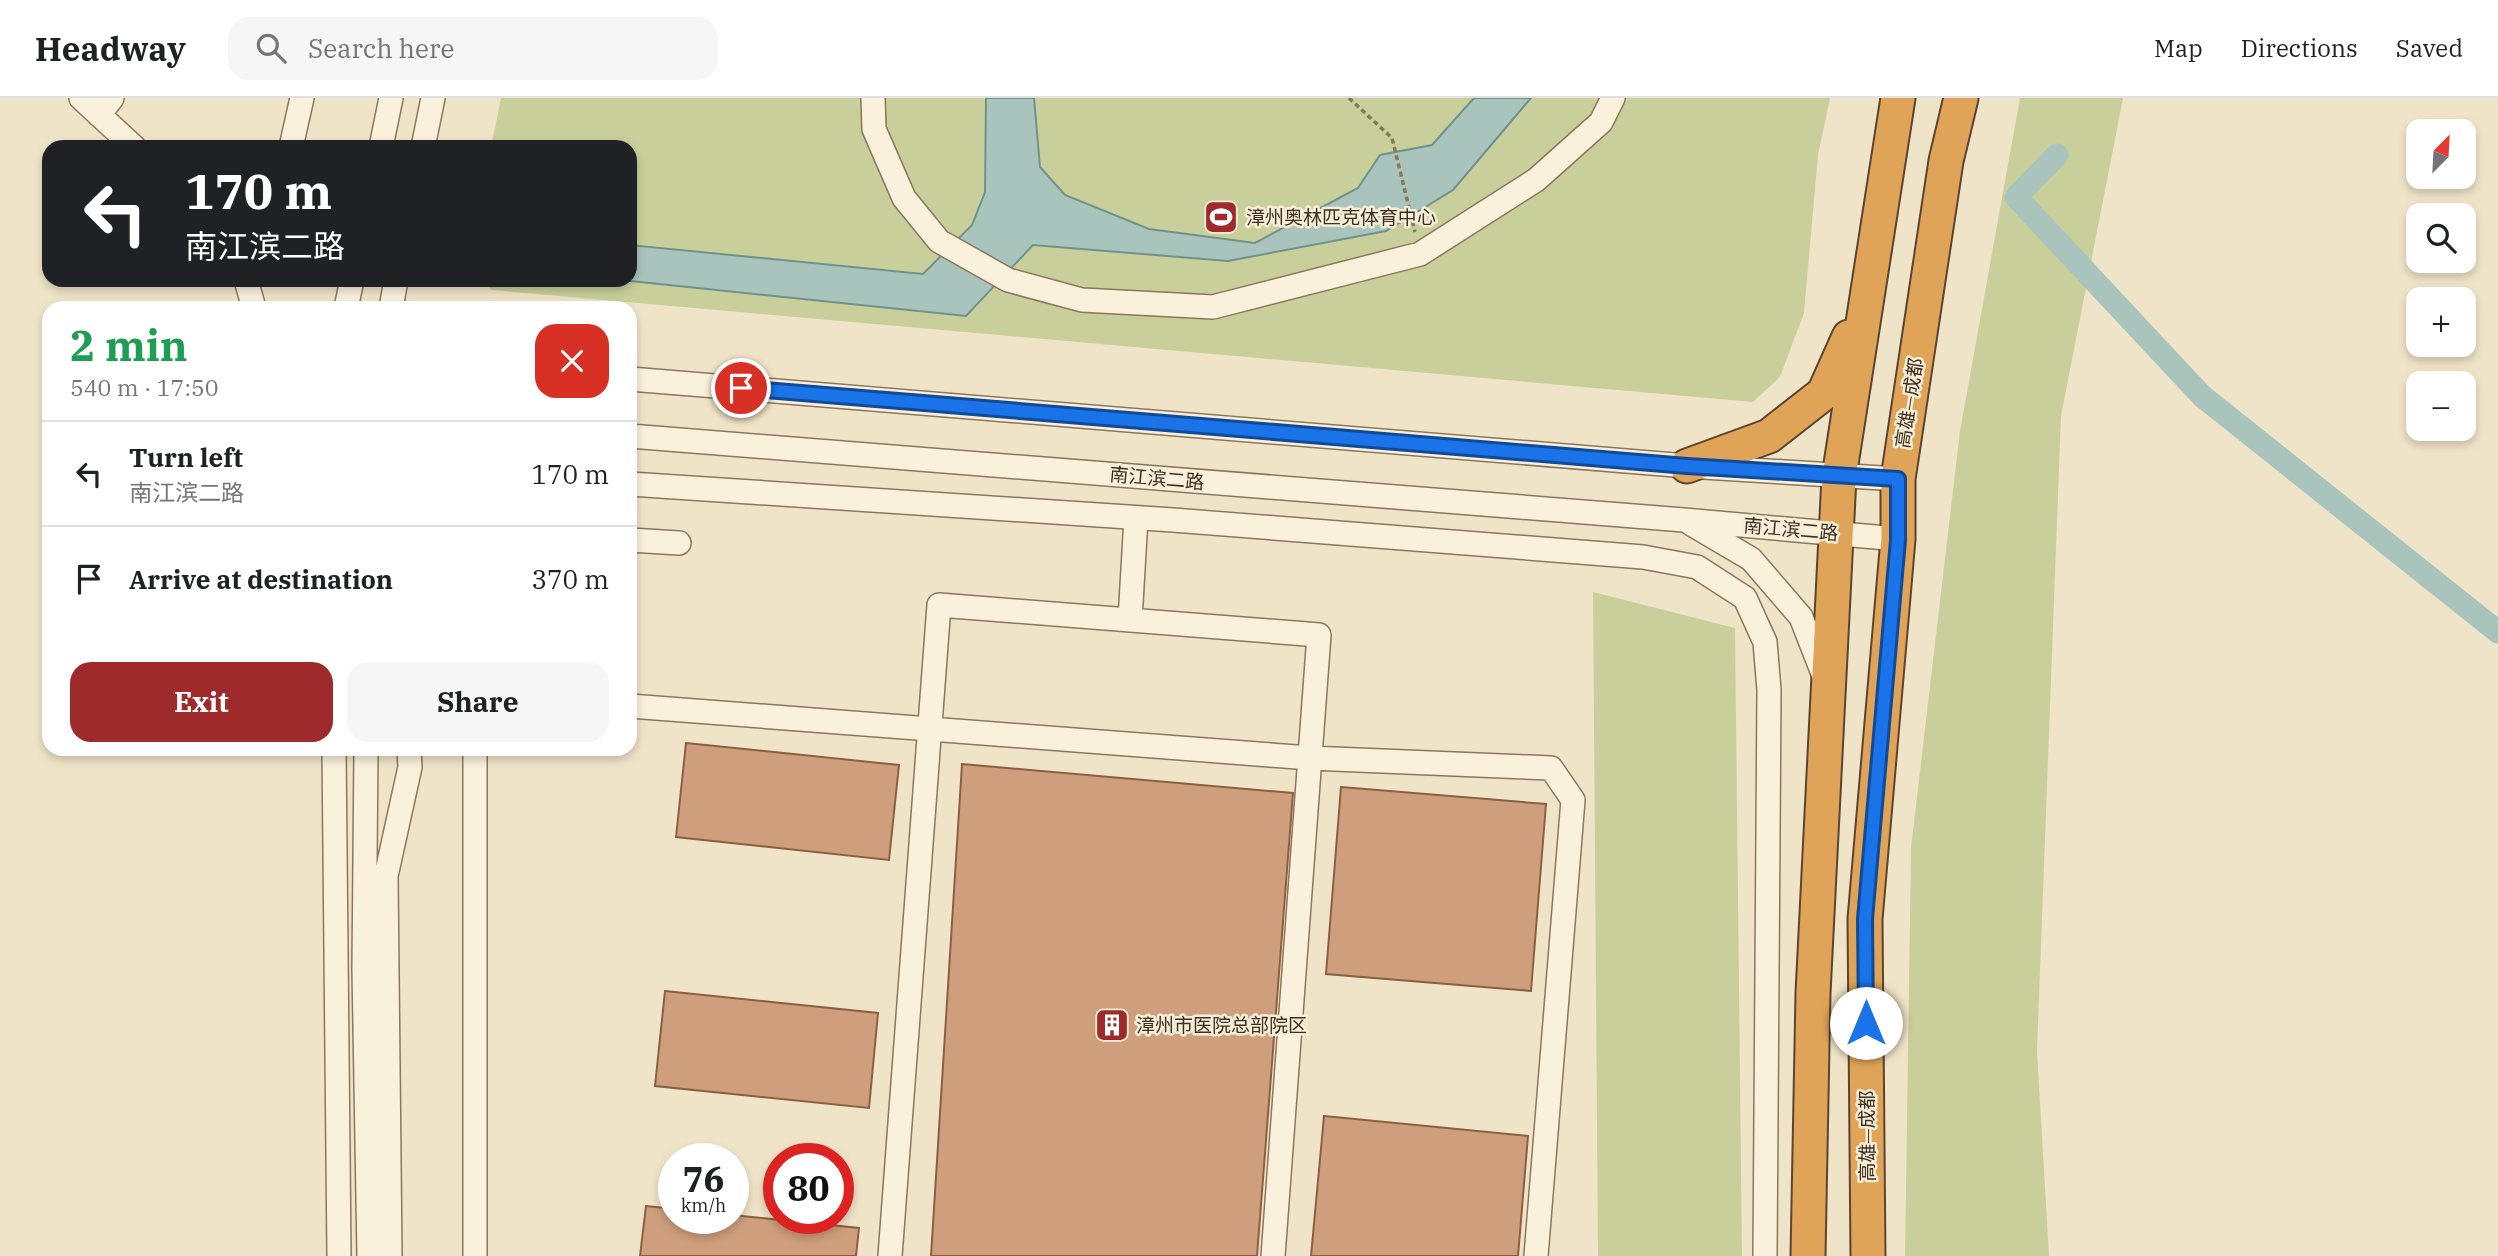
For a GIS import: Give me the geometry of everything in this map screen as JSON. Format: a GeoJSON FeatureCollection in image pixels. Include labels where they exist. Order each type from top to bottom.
{"type":"FeatureCollection","features":[{"type":"Feature","properties":{"kind":"highway"},"geometry":{"type":"LineString","coordinates":[[1808,1256],[1813,993],[1839,477],[1898,98]]}},
{"type":"Feature","properties":{"kind":"highway","name":"高雄—成都"},"geometry":{"type":"LineString","coordinates":[[1868,1256],[1865,919],[1898,540],[1898,479],[1946,161],[1961,98]]}},
{"type":"Feature","properties":{"kind":"highway"},"geometry":{"type":"LineString","coordinates":[[1687,466],[1769,436],[1824,393],[1866,300]]}},
{"type":"Feature","properties":{"kind":"street"},"geometry":{"type":"LineString","coordinates":[[81,98],[105,106],[129,140]]}},
{"type":"Feature","properties":{"kind":"street"},"geometry":{"type":"LineString","coordinates":[[293,140],[302,98]]}},
{"type":"Feature","properties":{"kind":"street"},"geometry":{"type":"LineString","coordinates":[[382,140],[391,98]]}},
{"type":"Feature","properties":{"kind":"street"},"geometry":{"type":"LineString","coordinates":[[424,140],[433,98]]}},
{"type":"Feature","properties":{"kind":"street"},"geometry":{"type":"LineString","coordinates":[[873,98],[874,129],[904,198],[939,241],[1008,280],[1082,300],[1213,307],[1420,254],[1536,180],[1601,122],[1613,98]]}},
{"type":"Feature","properties":{"kind":"street"},"geometry":{"type":"LineString","coordinates":[[637,380],[1687,466],[1898,479]]}},
{"type":"Feature","properties":{"kind":"street","name":"南江滨二路"},"geometry":{"type":"LineString","coordinates":[[637,437],[1684,520],[1898,540]]}},
{"type":"Feature","properties":{"kind":"street"},"geometry":{"type":"LineString","coordinates":[[637,484],[1136,517],[1643,557],[1698,567],[1745,598],[1765,642],[1769,690],[1765,1256]]}},
{"type":"Feature","properties":{"kind":"street"},"geometry":{"type":"LineString","coordinates":[[1130,620],[1136,517]]}},
{"type":"Feature","properties":{"kind":"street","name":"南江滨二路"},"geometry":{"type":"LineString","coordinates":[[1684,520],[1751,559],[1801,617],[1828,687]]}},
{"type":"Feature","properties":{"kind":"street"},"geometry":{"type":"LineString","coordinates":[[637,540],[679,543]]}},
{"type":"Feature","properties":{"kind":"street"},"geometry":{"type":"LineString","coordinates":[[890,1256],[939,605],[1320,635],[1273,1256]]}},
{"type":"Feature","properties":{"kind":"street"},"geometry":{"type":"LineString","coordinates":[[637,707],[1310,758],[1551,768],[1573,800],[1536,1256]]}},
{"type":"Feature","properties":{"kind":"street"},"geometry":{"type":"LineString","coordinates":[[334,756],[339,1256]]}},
{"type":"Feature","properties":{"kind":"street"},"geometry":{"type":"LineString","coordinates":[[366,756],[364,968],[369,1256]]}},
{"type":"Feature","properties":{"kind":"street"},"geometry":{"type":"LineString","coordinates":[[390,1256],[386,876],[410,767],[409,756]]}},
{"type":"Feature","properties":{"kind":"street"},"geometry":{"type":"LineString","coordinates":[[475,756],[475,1256]]}},
{"type":"Feature","properties":{"kind":"path"},"geometry":{"type":"LineString","coordinates":[[1349,98],[1392,138],[1420,254]]}},
{"type":"Feature","properties":{"kind":"green space","name":"漳州奥林匹克体育中心"},"geometry":{"type":"Polygon","coordinates":[[[501,98],[1830,98],[1818,155],[1804,313],[1780,377],[1753,402],[492,290],[489,287],[637,287],[637,140],[492,140],[501,98]]]}},
{"type":"Feature","properties":{"kind":"green space"},"geometry":{"type":"Polygon","coordinates":[[[2020,98],[2123,98],[2061,416],[2037,1051],[2049,1256],[1905,1256],[1911,848],[1960,431],[2020,98]]]}},
{"type":"Feature","properties":{"kind":"green space"},"geometry":{"type":"Polygon","coordinates":[[[1593,592],[1735,628],[1742,1256],[1598,1256],[1593,592]]]}},
{"type":"Feature","properties":{"kind":"water"},"geometry":{"type":"Polygon","coordinates":[[[986,98],[1034,98],[1040,167],[1065,195],[1149,229],[1255,243],[1358,188],[1380,155],[1432,145],[1474,98],[1531,98],[1453,190],[1386,231],[1228,261],[1033,245],[966,316],[637,282],[637,246],[923,274],[972,225],[985,192],[986,98]]]}},
{"type":"Feature","properties":{"kind":"building"},"geometry":{"type":"Polygon","coordinates":[[[686,743],[899,765],[889,860],[676,837],[686,743]]]}},
{"type":"Feature","properties":{"kind":"building","name":"漳州市医院总部院区"},"geometry":{"type":"Polygon","coordinates":[[[962,764],[1293,793],[1257,1256],[931,1256],[962,764]]]}},
{"type":"Feature","properties":{"kind":"building"},"geometry":{"type":"Polygon","coordinates":[[[1341,787],[1546,804],[1531,991],[1326,974],[1341,787]]]}},
{"type":"Feature","properties":{"kind":"building"},"geometry":{"type":"Polygon","coordinates":[[[665,991],[878,1013],[869,1108],[655,1086],[665,991]]]}},
{"type":"Feature","properties":{"kind":"building"},"geometry":{"type":"Polygon","coordinates":[[[1324,1116],[1528,1136],[1518,1256],[1311,1256],[1324,1116]]]}},
{"type":"Feature","properties":{"kind":"building"},"geometry":{"type":"Polygon","coordinates":[[[646,1206],[658,1207],[658,1234],[749,1234],[749,1217],[763,1218],[763,1234],[854,1234],[854,1227],[859,1228],[856,1256],[640,1256],[646,1206]]]}},
{"type":"Feature","properties":{"kind":"waterway"},"geometry":{"type":"LineString","coordinates":[[2057,155],[2016,197],[2202,396],[2498,632]]}},
{"type":"Feature","properties":{"kind":"place","name":"漳州奥林匹克体育中心"},"geometry":{"type":"Point","coordinates":[1221,217]}},
{"type":"Feature","properties":{"kind":"place","name":"漳州市医院总部院区"},"geometry":{"type":"Point","coordinates":[1112,1025]}},
{"type":"Feature","properties":{"kind":"route"},"geometry":{"type":"LineString","coordinates":[[741,388],[1687,466],[1898,479],[1898,540],[1865,919],[1866,1023]]}}]}
